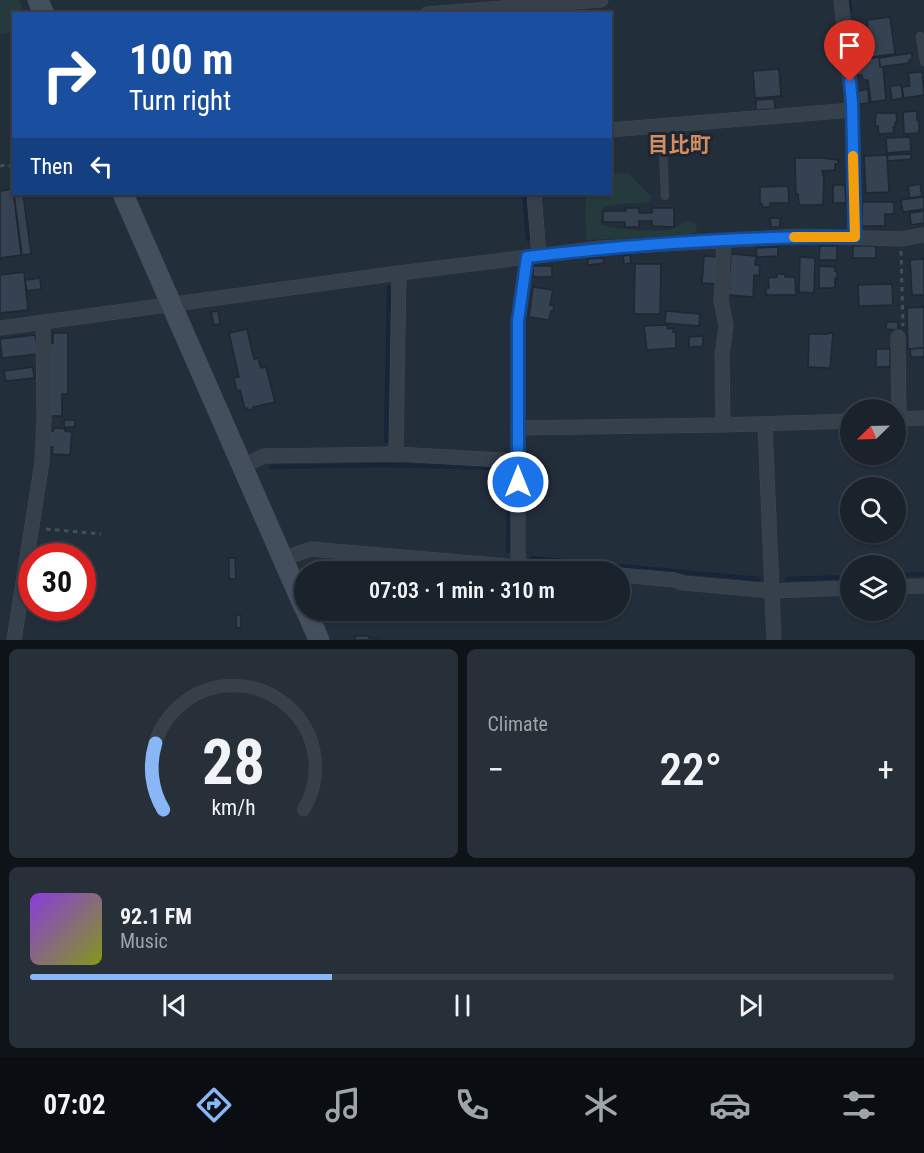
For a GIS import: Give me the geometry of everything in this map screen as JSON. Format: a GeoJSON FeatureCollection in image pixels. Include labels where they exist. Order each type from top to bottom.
{"type":"FeatureCollection","features":[{"type":"Feature","properties":{"kind":"street"},"geometry":{"type":"LineString","coordinates":[[454,12],[602,0]]}},
{"type":"Feature","properties":{"kind":"street"},"geometry":{"type":"LineString","coordinates":[[841,0],[852,110],[855,237]]}},
{"type":"Feature","properties":{"kind":"street"},"geometry":{"type":"LineString","coordinates":[[612,130],[852,110]]}},
{"type":"Feature","properties":{"kind":"street"},"geometry":{"type":"LineString","coordinates":[[123,195],[294,584]]}},
{"type":"Feature","properties":{"kind":"street"},"geometry":{"type":"LineString","coordinates":[[518,561],[518,321],[533,256],[534,195]]}},
{"type":"Feature","properties":{"kind":"street"},"geometry":{"type":"LineString","coordinates":[[0,328],[600,248],[801,236],[901,239],[924,235]]}},
{"type":"Feature","properties":{"kind":"street"},"geometry":{"type":"LineString","coordinates":[[723,425],[722,356],[726,326],[721,300],[724,241]]}},
{"type":"Feature","properties":{"kind":"street"},"geometry":{"type":"LineString","coordinates":[[396,454],[399,273]]}},
{"type":"Feature","properties":{"kind":"street"},"geometry":{"type":"LineString","coordinates":[[14,640],[42,462],[43,322]]}},
{"type":"Feature","properties":{"kind":"street"},"geometry":{"type":"LineString","coordinates":[[898,338],[898,399]]}},
{"type":"Feature","properties":{"kind":"street"},"geometry":{"type":"LineString","coordinates":[[906,419],[924,418]]}},
{"type":"Feature","properties":{"kind":"street"},"geometry":{"type":"LineString","coordinates":[[518,429],[840,421]]}},
{"type":"Feature","properties":{"kind":"street"},"geometry":{"type":"LineString","coordinates":[[765,424],[774,640]]}},
{"type":"Feature","properties":{"kind":"street"},"geometry":{"type":"LineString","coordinates":[[243,465],[264,456],[396,454],[518,461]]}},
{"type":"Feature","properties":{"kind":"street"},"geometry":{"type":"LineString","coordinates":[[283,559],[311,549],[449,561]]}},
{"type":"Feature","properties":{"kind":"street"},"geometry":{"type":"LineString","coordinates":[[630,576],[772,591],[840,588]]}},
{"type":"Feature","properties":{"kind":"street"},"geometry":{"type":"LineString","coordinates":[[906,587],[924,586]]}},
{"type":"Feature","properties":{"kind":"street"},"geometry":{"type":"LineString","coordinates":[[310,621],[319,640]]}},
{"type":"Feature","properties":{"kind":"lane"},"geometry":{"type":"LineString","coordinates":[[920,36],[924,62]]}},
{"type":"Feature","properties":{"kind":"lane"},"geometry":{"type":"LineString","coordinates":[[662,126],[665,196]]}},
{"type":"Feature","properties":{"kind":"path"},"geometry":{"type":"LineString","coordinates":[[898,338],[903,332],[901,239]]}},
{"type":"Feature","properties":{"kind":"path"},"geometry":{"type":"LineString","coordinates":[[32,527],[101,534]]}},
{"type":"Feature","properties":{"kind":"green space"},"geometry":{"type":"Polygon","coordinates":[[[0,0],[19,0],[24,12],[12,12],[12,32],[0,34],[0,0]]]}},
{"type":"Feature","properties":{"kind":"green space"},"geometry":{"type":"Polygon","coordinates":[[[628,173],[651,196],[649,203],[604,206],[601,211],[601,225],[657,231],[672,229],[688,221],[697,224],[696,231],[692,235],[587,240],[586,195],[612,195],[612,174],[628,173]]]}},
{"type":"Feature","properties":{"kind":"building"},"geometry":{"type":"Polygon","coordinates":[[[890,17],[895,54],[871,57],[867,20],[890,17]]]}},
{"type":"Feature","properties":{"kind":"building"},"geometry":{"type":"Polygon","coordinates":[[[912,53],[909,63],[880,67],[879,58],[912,53]]]}},
{"type":"Feature","properties":{"kind":"building"},"geometry":{"type":"Polygon","coordinates":[[[879,57],[880,67],[883,67],[886,100],[871,102],[868,80],[863,80],[862,75],[857,75],[855,63],[858,63],[857,60],[865,59],[867,62],[867,59],[879,57]]]}},
{"type":"Feature","properties":{"kind":"building"},"geometry":{"type":"Polygon","coordinates":[[[779,69],[781,96],[755,98],[753,71],[779,69]]]}},
{"type":"Feature","properties":{"kind":"building"},"geometry":{"type":"Polygon","coordinates":[[[922,72],[924,95],[904,98],[902,87],[910,86],[908,73],[922,72]]]}},
{"type":"Feature","properties":{"kind":"building"},"geometry":{"type":"Polygon","coordinates":[[[901,85],[903,98],[892,100],[890,86],[901,85]]]}},
{"type":"Feature","properties":{"kind":"building"},"geometry":{"type":"Polygon","coordinates":[[[868,89],[869,103],[859,104],[858,91],[868,89]]]}},
{"type":"Feature","properties":{"kind":"building"},"geometry":{"type":"Polygon","coordinates":[[[774,99],[775,109],[756,110],[756,100],[774,99]]]}},
{"type":"Feature","properties":{"kind":"building"},"geometry":{"type":"Polygon","coordinates":[[[917,111],[919,133],[904,134],[903,112],[917,111]]]}},
{"type":"Feature","properties":{"kind":"building"},"geometry":{"type":"Polygon","coordinates":[[[876,113],[896,113],[897,122],[893,127],[894,133],[879,134],[878,126],[875,126],[876,113]]]}},
{"type":"Feature","properties":{"kind":"building"},"geometry":{"type":"Polygon","coordinates":[[[910,137],[911,151],[887,153],[886,138],[910,137]]]}},
{"type":"Feature","properties":{"kind":"building"},"geometry":{"type":"Polygon","coordinates":[[[911,154],[911,159],[888,161],[887,155],[911,154]]]}},
{"type":"Feature","properties":{"kind":"building"},"geometry":{"type":"Polygon","coordinates":[[[887,155],[889,192],[866,193],[864,156],[887,155]]]}},
{"type":"Feature","properties":{"kind":"building"},"geometry":{"type":"Polygon","coordinates":[[[795,158],[838,160],[835,170],[822,171],[824,176],[823,205],[799,205],[798,194],[796,194],[795,158]]]}},
{"type":"Feature","properties":{"kind":"building"},"geometry":{"type":"Polygon","coordinates":[[[920,184],[922,196],[910,198],[908,186],[920,184]]]}},
{"type":"Feature","properties":{"kind":"building"},"geometry":{"type":"Polygon","coordinates":[[[833,185],[845,185],[846,203],[833,203],[833,185]]]}},
{"type":"Feature","properties":{"kind":"building"},"geometry":{"type":"Polygon","coordinates":[[[788,186],[789,203],[770,203],[770,207],[762,207],[760,187],[788,186]]]}},
{"type":"Feature","properties":{"kind":"building"},"geometry":{"type":"Polygon","coordinates":[[[12,189],[21,255],[0,258],[0,191],[12,189]]]}},
{"type":"Feature","properties":{"kind":"building"},"geometry":{"type":"Polygon","coordinates":[[[14,195],[23,195],[31,254],[22,255],[14,195]]]}},
{"type":"Feature","properties":{"kind":"building"},"geometry":{"type":"Polygon","coordinates":[[[924,197],[924,209],[903,212],[901,200],[924,197]]]}},
{"type":"Feature","properties":{"kind":"building"},"geometry":{"type":"Polygon","coordinates":[[[862,202],[894,202],[894,214],[885,214],[885,226],[862,226],[862,202]]]}},
{"type":"Feature","properties":{"kind":"building"},"geometry":{"type":"Polygon","coordinates":[[[625,208],[639,208],[639,213],[652,213],[652,208],[674,208],[674,227],[652,226],[652,221],[639,221],[639,227],[625,227],[625,222],[603,222],[603,211],[626,211],[625,208]]]}},
{"type":"Feature","properties":{"kind":"building"},"geometry":{"type":"Polygon","coordinates":[[[924,211],[924,223],[911,225],[910,213],[924,211]]]}},
{"type":"Feature","properties":{"kind":"building"},"geometry":{"type":"Polygon","coordinates":[[[770,218],[780,218],[780,227],[771,227],[770,218]]]}},
{"type":"Feature","properties":{"kind":"building"},"geometry":{"type":"Polygon","coordinates":[[[820,246],[837,246],[837,260],[819,260],[820,246]]]}},
{"type":"Feature","properties":{"kind":"building"},"geometry":{"type":"Polygon","coordinates":[[[853,246],[876,246],[876,258],[853,258],[853,246]]]}},
{"type":"Feature","properties":{"kind":"building"},"geometry":{"type":"Polygon","coordinates":[[[778,247],[778,256],[757,257],[756,248],[778,247]]]}},
{"type":"Feature","properties":{"kind":"building"},"geometry":{"type":"Polygon","coordinates":[[[731,254],[756,256],[755,265],[760,265],[759,276],[754,275],[753,297],[728,295],[731,254]]]}},
{"type":"Feature","properties":{"kind":"building"},"geometry":{"type":"Polygon","coordinates":[[[630,255],[631,263],[624,264],[623,256],[630,255]]]}},
{"type":"Feature","properties":{"kind":"building"},"geometry":{"type":"Polygon","coordinates":[[[704,256],[719,257],[717,284],[702,283],[704,256]]]}},
{"type":"Feature","properties":{"kind":"building"},"geometry":{"type":"Polygon","coordinates":[[[800,257],[815,258],[814,293],[799,292],[800,257]]]}},
{"type":"Feature","properties":{"kind":"building"},"geometry":{"type":"Polygon","coordinates":[[[603,258],[604,263],[588,265],[588,259],[603,258]]]}},
{"type":"Feature","properties":{"kind":"building"},"geometry":{"type":"Polygon","coordinates":[[[924,259],[924,295],[912,295],[910,260],[924,259]]]}},
{"type":"Feature","properties":{"kind":"building"},"geometry":{"type":"Polygon","coordinates":[[[635,264],[661,264],[660,314],[634,314],[635,264]]]}},
{"type":"Feature","properties":{"kind":"building"},"geometry":{"type":"Polygon","coordinates":[[[533,266],[552,266],[552,277],[533,277],[533,266]]]}},
{"type":"Feature","properties":{"kind":"building"},"geometry":{"type":"Polygon","coordinates":[[[819,266],[835,267],[837,279],[835,278],[835,288],[819,288],[819,266]]]}},
{"type":"Feature","properties":{"kind":"building"},"geometry":{"type":"Polygon","coordinates":[[[24,272],[28,310],[0,313],[0,275],[24,272]]]}},
{"type":"Feature","properties":{"kind":"building"},"geometry":{"type":"Polygon","coordinates":[[[777,274],[795,277],[796,295],[766,295],[766,288],[769,288],[768,278],[777,277],[777,274]]]}},
{"type":"Feature","properties":{"kind":"building"},"geometry":{"type":"Polygon","coordinates":[[[40,278],[41,289],[27,291],[25,280],[40,278]]]}},
{"type":"Feature","properties":{"kind":"building"},"geometry":{"type":"Polygon","coordinates":[[[892,284],[893,305],[859,306],[858,285],[892,284]]]}},
{"type":"Feature","properties":{"kind":"building"},"geometry":{"type":"Polygon","coordinates":[[[533,287],[553,290],[550,305],[554,305],[549,320],[529,317],[533,287]]]}},
{"type":"Feature","properties":{"kind":"building"},"geometry":{"type":"Polygon","coordinates":[[[924,307],[924,348],[908,349],[907,308],[924,307]]]}},
{"type":"Feature","properties":{"kind":"building"},"geometry":{"type":"Polygon","coordinates":[[[218,311],[220,324],[214,325],[211,312],[218,311]]]}},
{"type":"Feature","properties":{"kind":"building"},"geometry":{"type":"Polygon","coordinates":[[[666,311],[700,314],[699,326],[665,323],[666,311]]]}},
{"type":"Feature","properties":{"kind":"building"},"geometry":{"type":"Polygon","coordinates":[[[886,322],[898,322],[898,330],[886,329],[886,322]]]}},
{"type":"Feature","properties":{"kind":"building"},"geometry":{"type":"Polygon","coordinates":[[[667,325],[668,329],[673,328],[673,332],[676,332],[676,348],[647,350],[644,326],[667,325]]]}},
{"type":"Feature","properties":{"kind":"building"},"geometry":{"type":"Polygon","coordinates":[[[247,329],[254,359],[258,358],[261,368],[266,367],[275,402],[247,410],[240,390],[237,391],[234,378],[239,377],[229,333],[247,329]]]}},
{"type":"Feature","properties":{"kind":"building"},"geometry":{"type":"Polygon","coordinates":[[[53,333],[68,333],[68,394],[62,394],[62,416],[50,416],[50,343],[53,343],[53,333]]]}},
{"type":"Feature","properties":{"kind":"building"},"geometry":{"type":"Polygon","coordinates":[[[833,333],[830,368],[808,367],[809,334],[833,333]]]}},
{"type":"Feature","properties":{"kind":"building"},"geometry":{"type":"Polygon","coordinates":[[[35,335],[38,354],[2,358],[0,339],[35,335]]]}},
{"type":"Feature","properties":{"kind":"building"},"geometry":{"type":"Polygon","coordinates":[[[703,336],[703,346],[689,347],[689,337],[703,336]]]}},
{"type":"Feature","properties":{"kind":"building"},"geometry":{"type":"Polygon","coordinates":[[[924,348],[924,357],[911,357],[910,349],[924,348]]]}},
{"type":"Feature","properties":{"kind":"building"},"geometry":{"type":"Polygon","coordinates":[[[876,349],[890,349],[890,367],[876,367],[876,349]]]}},
{"type":"Feature","properties":{"kind":"building"},"geometry":{"type":"Polygon","coordinates":[[[33,367],[34,378],[6,381],[4,371],[33,367]]]}},
{"type":"Feature","properties":{"kind":"building"},"geometry":{"type":"Polygon","coordinates":[[[64,420],[75,420],[75,427],[64,427],[64,420]]]}},
{"type":"Feature","properties":{"kind":"building"},"geometry":{"type":"Polygon","coordinates":[[[54,428],[72,432],[70,455],[52,454],[53,447],[49,447],[49,430],[53,431],[54,428]]]}},
{"type":"Feature","properties":{"kind":"building"},"geometry":{"type":"Polygon","coordinates":[[[229,558],[235,558],[236,579],[229,579],[229,558]]]}},
{"type":"Feature","properties":{"kind":"building"},"geometry":{"type":"Polygon","coordinates":[[[236,615],[241,615],[241,628],[236,628],[236,615]]]}},
{"type":"Feature","properties":{"kind":"building"},"geometry":{"type":"Polygon","coordinates":[[[355,636],[369,636],[369,638],[379,638],[379,640],[355,640],[355,636]]]}},
{"type":"Feature","properties":{"kind":"waterway"},"geometry":{"type":"LineString","coordinates":[[849,0],[850,10]]}},
{"type":"Feature","properties":{"kind":"waterway"},"geometry":{"type":"LineString","coordinates":[[524,195],[528,239]]}},
{"type":"Feature","properties":{"kind":"waterway"},"geometry":{"type":"LineString","coordinates":[[386,441],[389,287]]}},
{"type":"Feature","properties":{"kind":"waterway"},"geometry":{"type":"LineString","coordinates":[[271,467],[385,465],[501,468],[509,476],[508,551]]}},
{"type":"Feature","properties":{"kind":"waterway"},"geometry":{"type":"LineString","coordinates":[[532,558],[759,579]]}},
{"type":"Feature","properties":{"kind":"waterway"},"geometry":{"type":"LineString","coordinates":[[906,575],[924,574]]}},
{"type":"Feature","properties":{"kind":"waterway"},"geometry":{"type":"LineString","coordinates":[[787,579],[840,577]]}},
{"type":"Feature","properties":{"kind":"slow traffic"},"geometry":{"type":"LineString","coordinates":[[794,237],[855,237],[853,156]]}},
{"type":"Feature","properties":{"kind":"district","name":"目比町"},"geometry":{"type":"Point","coordinates":[679,145]}},
{"type":"Feature","properties":{"kind":"route"},"geometry":{"type":"LineString","coordinates":[[518,482],[518,321],[527,257],[600,248],[801,236],[855,237],[850,82]]}}]}
